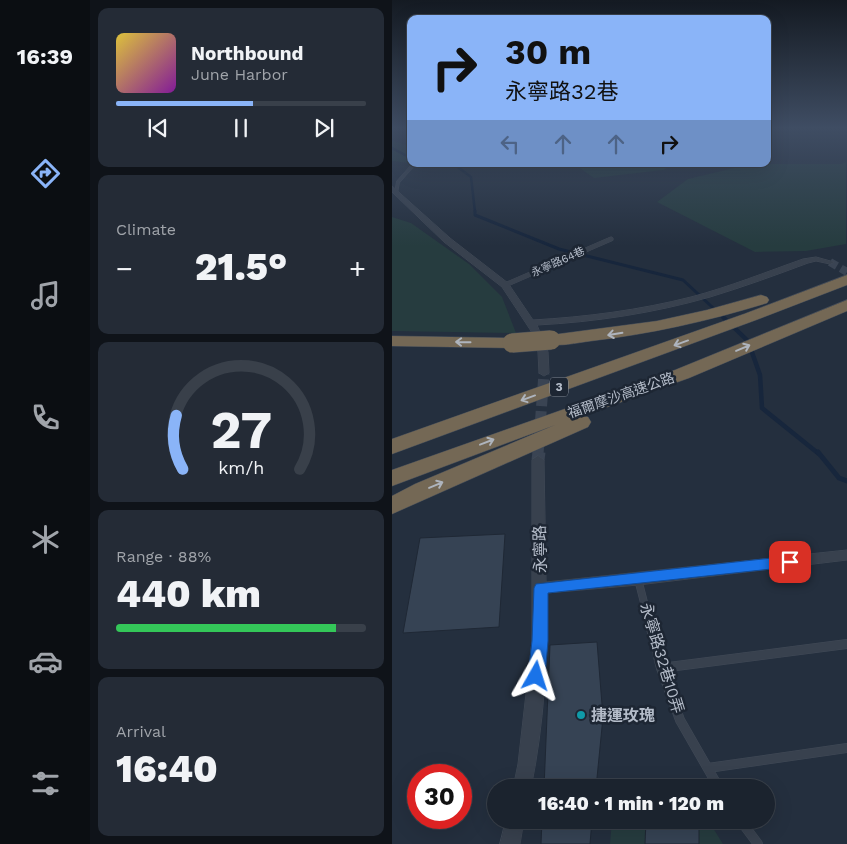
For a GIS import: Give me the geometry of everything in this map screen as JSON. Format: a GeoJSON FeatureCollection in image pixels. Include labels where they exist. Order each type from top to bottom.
{"type":"FeatureCollection","features":[{"type":"Feature","properties":{"kind":"highway"},"geometry":{"type":"LineString","coordinates":[[392,341],[512,343],[604,336],[724,319],[846,272]]}},
{"type":"Feature","properties":{"kind":"highway","name":"福爾摩沙高速公路"},"geometry":{"type":"LineString","coordinates":[[392,447],[724,319],[846,279]]}},
{"type":"Feature","properties":{"kind":"highway","name":"福爾摩沙高速公路"},"geometry":{"type":"LineString","coordinates":[[392,478],[496,439],[682,374],[846,305]]}},
{"type":"Feature","properties":{"kind":"highway"},"geometry":{"type":"LineString","coordinates":[[392,506],[423,490],[634,399],[682,374]]}},
{"type":"Feature","properties":{"kind":"street"},"geometry":{"type":"LineString","coordinates":[[394,190],[447,240],[505,285],[533,327],[543,352],[544,373]]}},
{"type":"Feature","properties":{"kind":"street"},"geometry":{"type":"LineString","coordinates":[[533,327],[652,308],[695,298],[806,261],[816,259],[830,262]]}},
{"type":"Feature","properties":{"kind":"street","name":"永寧路"},"geometry":{"type":"LineString","coordinates":[[524,779],[528,764],[540,641],[541,588],[538,460]]}},
{"type":"Feature","properties":{"kind":"street"},"geometry":{"type":"LineString","coordinates":[[541,588],[846,555]]}},
{"type":"Feature","properties":{"kind":"street"},"geometry":{"type":"LineString","coordinates":[[510,844],[513,829]]}},
{"type":"Feature","properties":{"kind":"lane"},"geometry":{"type":"LineString","coordinates":[[394,190],[398,182],[411,167]]}},
{"type":"Feature","properties":{"kind":"lane","name":"永寧路64巷"},"geometry":{"type":"LineString","coordinates":[[505,285],[611,239]]}},
{"type":"Feature","properties":{"kind":"lane","name":"永寧路32巷10弄"},"geometry":{"type":"LineString","coordinates":[[638,579],[661,668],[680,720],[714,779]]}},
{"type":"Feature","properties":{"kind":"lane"},"geometry":{"type":"LineString","coordinates":[[661,668],[846,644]]}},
{"type":"Feature","properties":{"kind":"lane"},"geometry":{"type":"LineString","coordinates":[[708,768],[846,748]]}},
{"type":"Feature","properties":{"kind":"lane"},"geometry":{"type":"LineString","coordinates":[[747,829],[758,844]]}},
{"type":"Feature","properties":{"kind":"green space"},"geometry":{"type":"Polygon","coordinates":[[[579,167],[668,167],[663,170],[594,178],[579,167]]]}},
{"type":"Feature","properties":{"kind":"green space"},"geometry":{"type":"Polygon","coordinates":[[[737,167],[846,167],[846,244],[806,251],[755,252],[657,202],[688,179],[737,167]]]}},
{"type":"Feature","properties":{"kind":"green space"},"geometry":{"type":"Polygon","coordinates":[[[392,217],[411,223],[469,264],[502,297],[516,333],[392,331],[392,217]]]}},
{"type":"Feature","properties":{"kind":"green space"},"geometry":{"type":"Polygon","coordinates":[[[611,829],[714,829],[723,844],[610,844],[611,829]]]}},
{"type":"Feature","properties":{"kind":"building"},"geometry":{"type":"Polygon","coordinates":[[[505,534],[499,627],[403,633],[420,538],[505,534]]]}},
{"type":"Feature","properties":{"kind":"building","name":"捷運玫瑰"},"geometry":{"type":"Polygon","coordinates":[[[597,642],[603,717],[597,779],[544,779],[550,645],[597,642]]]}},
{"type":"Feature","properties":{"kind":"building"},"geometry":{"type":"Polygon","coordinates":[[[542,829],[591,829],[590,844],[541,844],[542,829]]]}},
{"type":"Feature","properties":{"kind":"building"},"geometry":{"type":"Polygon","coordinates":[[[646,829],[699,829],[699,844],[645,844],[646,829]]]}},
{"type":"Feature","properties":{"kind":"waterway"},"geometry":{"type":"LineString","coordinates":[[458,167],[471,177],[475,212]]}},
{"type":"Feature","properties":{"kind":"waterway"},"geometry":{"type":"LineString","coordinates":[[475,212],[475,215],[559,249],[683,280],[724,318]]}},
{"type":"Feature","properties":{"kind":"waterway"},"geometry":{"type":"LineString","coordinates":[[723,317],[748,341],[760,375],[762,408],[819,454]]}},
{"type":"Feature","properties":{"kind":"waterway"},"geometry":{"type":"LineString","coordinates":[[818,452],[839,478],[847,481]]}},
{"type":"Feature","properties":{"kind":"tunnel"},"geometry":{"type":"LineString","coordinates":[[830,262],[847,272]]}},
{"type":"Feature","properties":{"kind":"tunnel"},"geometry":{"type":"LineString","coordinates":[[538,454],[544,373]]}},
{"type":"Feature","properties":{"kind":"tunnel"},"geometry":{"type":"LineString","coordinates":[[538,460],[539,452]]}},
{"type":"Feature","properties":{"kind":"place","name":"捷運玫瑰"},"geometry":{"type":"Point","coordinates":[581,715]}},
{"type":"Feature","properties":{"kind":"route"},"geometry":{"type":"LineString","coordinates":[[536,676],[540,641],[541,588],[790,562]]}}]}
